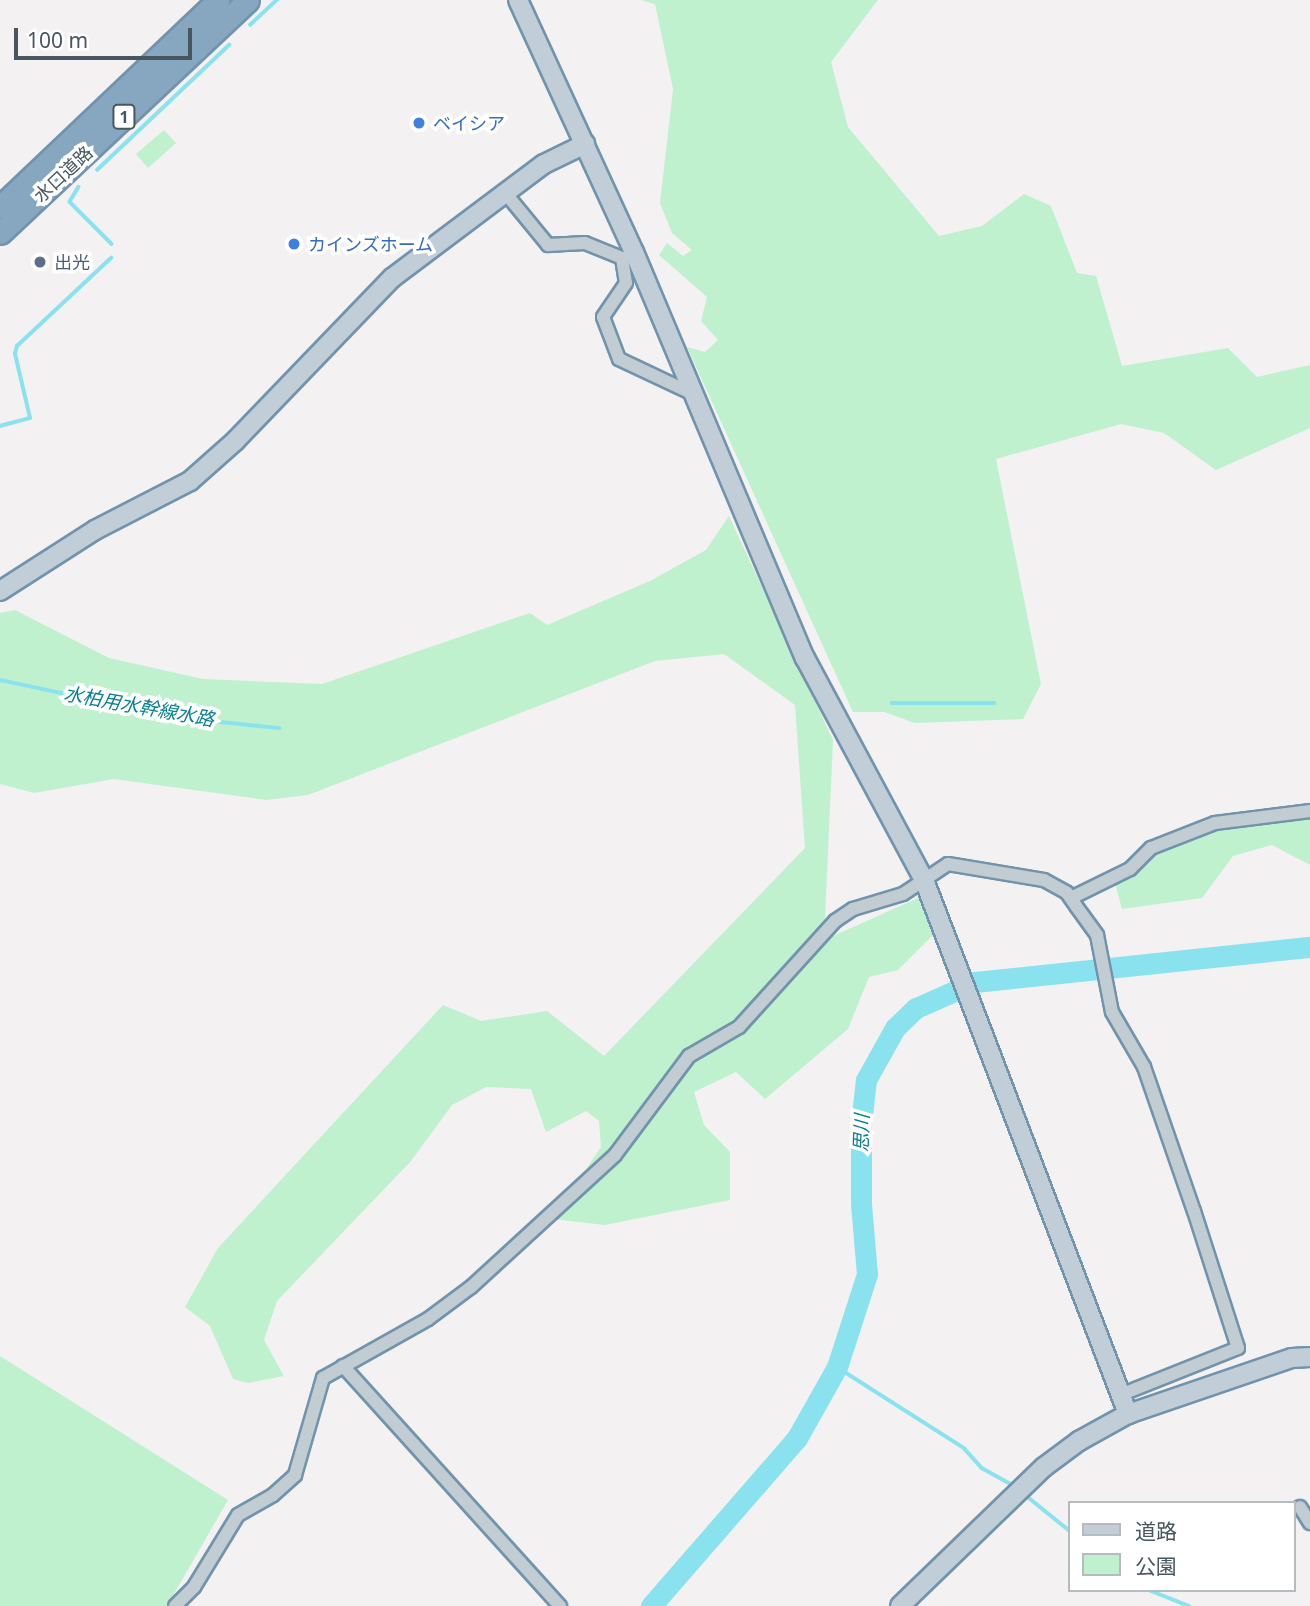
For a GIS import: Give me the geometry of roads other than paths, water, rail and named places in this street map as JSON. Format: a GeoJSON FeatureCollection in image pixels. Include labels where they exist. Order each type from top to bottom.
{"type":"FeatureCollection","features":[{"type":"Feature","properties":{"kind":"highway","name":"水口道路"},"geometry":{"type":"LineString","coordinates":[[0,207],[218,0]]}},
{"type":"Feature","properties":{"kind":"highway","name":"水口道路"},"geometry":{"type":"LineString","coordinates":[[0,233],[248,0]]}},
{"type":"Feature","properties":{"kind":"street"},"geometry":{"type":"LineString","coordinates":[[518,0],[585,144],[628,255],[691,393],[805,658],[924,880],[961,970],[1128,1414]]}},
{"type":"Feature","properties":{"kind":"street"},"geometry":{"type":"LineString","coordinates":[[0,591],[95,530],[190,481],[235,441],[392,278],[507,195],[544,164],[585,144]]}},
{"type":"Feature","properties":{"kind":"street"},"geometry":{"type":"LineString","coordinates":[[507,195],[548,245],[585,243],[628,255]]}},
{"type":"Feature","properties":{"kind":"street"},"geometry":{"type":"LineString","coordinates":[[628,255],[626,283],[603,317],[619,359],[691,393]]}},
{"type":"Feature","properties":{"kind":"street"},"geometry":{"type":"LineString","coordinates":[[1071,898],[1130,869],[1151,848],[1215,823],[1310,811]]}},
{"type":"Feature","properties":{"kind":"street"},"geometry":{"type":"LineString","coordinates":[[175,1606],[194,1587],[238,1515],[273,1495],[295,1475],[323,1378],[428,1319],[471,1287],[615,1155],[689,1056],[739,1027],[835,921],[853,909],[903,894],[947,864],[969,865],[1044,880],[1071,898],[1097,935],[1112,1012],[1144,1067],[1238,1348],[1120,1395]]}},
{"type":"Feature","properties":{"kind":"street"},"geometry":{"type":"LineString","coordinates":[[900,1606],[1044,1467],[1128,1414],[1292,1358],[1310,1357]]}},
{"type":"Feature","properties":{"kind":"street"},"geometry":{"type":"LineString","coordinates":[[343,1366],[560,1606]]}},
{"type":"Feature","properties":{"kind":"street"},"geometry":{"type":"LineString","coordinates":[[1301,1506],[1310,1523]]}},
{"type":"Feature","properties":{"kind":"waterway"},"geometry":{"type":"LineString","coordinates":[[250,25],[277,0]]}},
{"type":"Feature","properties":{"kind":"waterway"},"geometry":{"type":"LineString","coordinates":[[97,170],[229,45]]}},
{"type":"Feature","properties":{"kind":"waterway"},"geometry":{"type":"LineString","coordinates":[[79,187],[70,202],[112,244]]}},
{"type":"Feature","properties":{"kind":"waterway"},"geometry":{"type":"LineString","coordinates":[[0,426],[30,418],[15,354],[17,346],[111,258]]}},
{"type":"Feature","properties":{"kind":"waterway","name":"水柏用水幹線水路"},"geometry":{"type":"LineString","coordinates":[[0,680],[174,717],[279,728]]}},
{"type":"Feature","properties":{"kind":"waterway","name":"水柏用水幹線水路"},"geometry":{"type":"LineString","coordinates":[[892,703],[994,703]]}},
{"type":"Feature","properties":{"kind":"waterway","name":"思川"},"geometry":{"type":"LineString","coordinates":[[651,1606],[797,1438],[837,1367],[867,1274],[861,1204],[861,1123],[866,1080],[895,1028],[916,1008],[975,982],[1310,947]]}},
{"type":"Feature","properties":{"kind":"waterway"},"geometry":{"type":"LineString","coordinates":[[837,1367],[964,1448],[982,1468],[1014,1486]]}},
{"type":"Feature","properties":{"kind":"waterway"},"geometry":{"type":"LineString","coordinates":[[1023,1493],[1068,1529]]}},
{"type":"Feature","properties":{"kind":"waterway"},"geometry":{"type":"LineString","coordinates":[[1154,1592],[1189,1606]]}},
{"type":"Feature","properties":{"kind":"place","name":"ベイシア"},"geometry":{"type":"Point","coordinates":[419,123]}},
{"type":"Feature","properties":{"kind":"place","name":"カインズホーム"},"geometry":{"type":"Point","coordinates":[294,244]}},
{"type":"Feature","properties":{"kind":"place","name":"出光"},"geometry":{"type":"Point","coordinates":[40,262]}}]}
